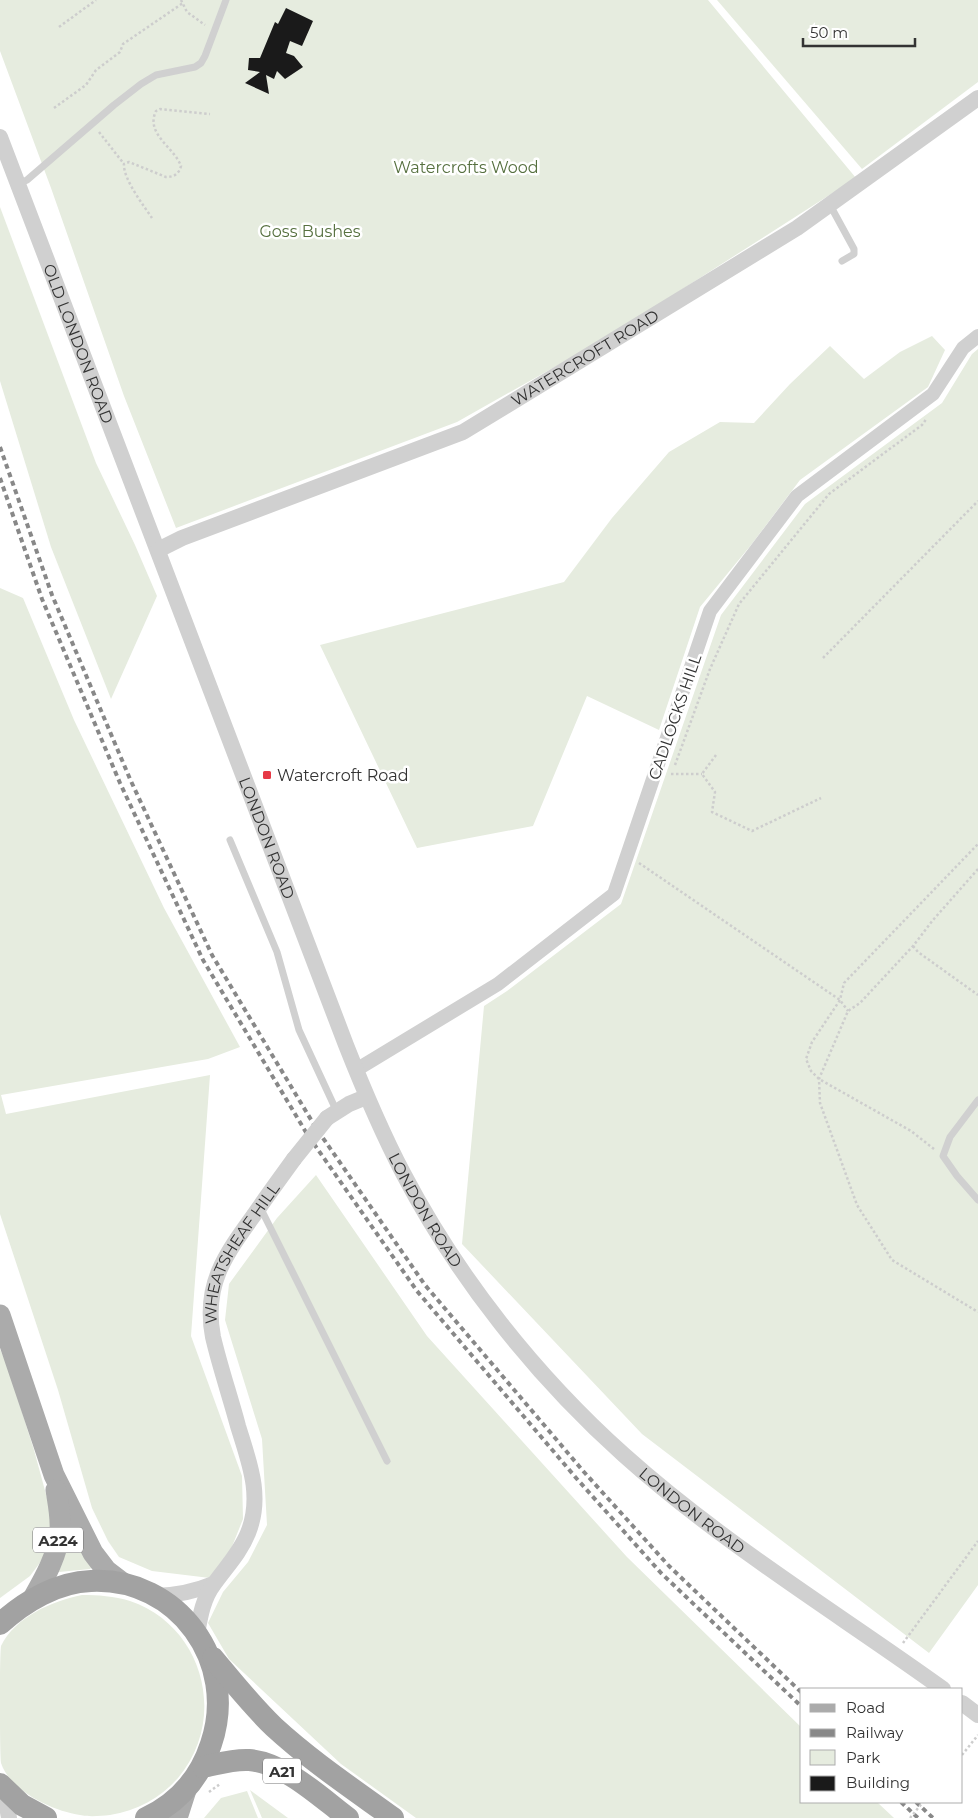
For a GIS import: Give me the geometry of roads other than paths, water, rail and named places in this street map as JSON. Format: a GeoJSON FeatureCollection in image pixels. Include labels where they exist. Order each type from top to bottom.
{"type":"FeatureCollection","features":[{"type":"Feature","properties":{"kind":"highway"},"geometry":{"type":"LineString","coordinates":[[0,1624],[16,1610],[32,1600],[64,1586],[90,1581],[123,1583],[156,1596],[173,1607],[203,1643],[215,1672],[219,1708],[216,1729],[197,1791],[146,1818]]}},
{"type":"Feature","properties":{"kind":"highway","name":"A21"},"geometry":{"type":"LineString","coordinates":[[203,1643],[240,1691],[273,1726],[393,1818]]}},
{"type":"Feature","properties":{"kind":"highway","name":"A21"},"geometry":{"type":"LineString","coordinates":[[203,1767],[240,1760],[265,1763],[291,1776],[348,1818]]}},
{"type":"Feature","properties":{"kind":"highway"},"geometry":{"type":"LineString","coordinates":[[2,1787],[22,1805],[46,1818]]}},
{"type":"Feature","properties":{"kind":"main road","name":"A224"},"geometry":{"type":"LineString","coordinates":[[0,1315],[54,1475],[93,1553],[106,1570],[123,1583]]}},
{"type":"Feature","properties":{"kind":"main road","name":"A224"},"geometry":{"type":"LineString","coordinates":[[32,1600],[46,1574],[60,1531],[54,1475]]}},
{"type":"Feature","properties":{"kind":"main road"},"geometry":{"type":"LineString","coordinates":[[177,1818],[197,1791]]}},
{"type":"Feature","properties":{"kind":"street","name":"WATERCROFT ROAD"},"geometry":{"type":"LineString","coordinates":[[158,550],[191,535],[463,432],[797,228],[978,98]]}},
{"type":"Feature","properties":{"kind":"street","name":"OLD LONDON ROAD"},"geometry":{"type":"LineString","coordinates":[[0,137],[158,550]]}},
{"type":"Feature","properties":{"kind":"street","name":"CADLOCKS HILL"},"geometry":{"type":"LineString","coordinates":[[356,1070],[498,984],[614,894],[710,611],[797,496],[933,394],[963,348],[978,336]]}},
{"type":"Feature","properties":{"kind":"street","name":"LONDON ROAD"},"geometry":{"type":"LineString","coordinates":[[158,550],[366,1097],[404,1175],[445,1243],[492,1312],[564,1397],[624,1456],[667,1491],[778,1574],[942,1688]]}},
{"type":"Feature","properties":{"kind":"street","name":"WHEATSHEAF HILL"},"geometry":{"type":"LineString","coordinates":[[203,1643],[201,1611],[213,1584],[231,1564],[242,1546],[254,1515],[256,1495],[252,1469],[213,1337],[210,1319],[211,1301],[216,1279],[223,1259],[294,1159],[332,1115],[356,1100],[366,1097]]}},
{"type":"Feature","properties":{"kind":"street","name":"WHEATSHEAF HILL"},"geometry":{"type":"LineString","coordinates":[[156,1596],[194,1592],[213,1584]]}},
{"type":"Feature","properties":{"kind":"street"},"geometry":{"type":"LineString","coordinates":[[963,1704],[978,1714]]}},
{"type":"Feature","properties":{"kind":"street"},"geometry":{"type":"LineString","coordinates":[[2,1787],[10,1818]]}},
{"type":"Feature","properties":{"kind":"lane"},"geometry":{"type":"LineString","coordinates":[[18,184],[27,180],[92,123],[141,84],[156,75],[195,67],[201,63],[206,56],[226,0]]}},
{"type":"Feature","properties":{"kind":"lane"},"geometry":{"type":"LineString","coordinates":[[830,204],[854,249],[854,254],[842,261]]}},
{"type":"Feature","properties":{"kind":"lane"},"geometry":{"type":"LineString","coordinates":[[230,840],[276,952],[299,1030],[332,1115]]}},
{"type":"Feature","properties":{"kind":"lane"},"geometry":{"type":"LineString","coordinates":[[978,1100],[950,1137],[943,1156],[978,1200]]}},
{"type":"Feature","properties":{"kind":"lane"},"geometry":{"type":"LineString","coordinates":[[259,1207],[387,1461]]}},
{"type":"Feature","properties":{"kind":"railway"},"geometry":{"type":"LineString","coordinates":[[0,447],[52,595],[130,779],[212,955],[316,1128],[425,1285],[584,1472],[669,1566],[800,1691]]}},
{"type":"Feature","properties":{"kind":"railway"},"geometry":{"type":"LineString","coordinates":[[0,478],[42,599],[120,783],[203,960],[307,1134],[417,1291],[577,1479],[661,1573],[800,1705]]}},
{"type":"Feature","properties":{"kind":"railway"},"geometry":{"type":"LineString","coordinates":[[902,1803],[918,1818]]}},
{"type":"Feature","properties":{"kind":"railway"},"geometry":{"type":"LineString","coordinates":[[917,1803],[933,1818]]}},
{"type":"Feature","properties":{"kind":"place","name":"Watercroft Road"},"geometry":{"type":"Point","coordinates":[267,775]}},
{"type":"Feature","properties":{"kind":"park label","name":"Watercrofts Wood"},"geometry":{"type":"Point","coordinates":[466,167]}},
{"type":"Feature","properties":{"kind":"park label","name":"Goss Bushes"},"geometry":{"type":"Point","coordinates":[310,231]}}]}
